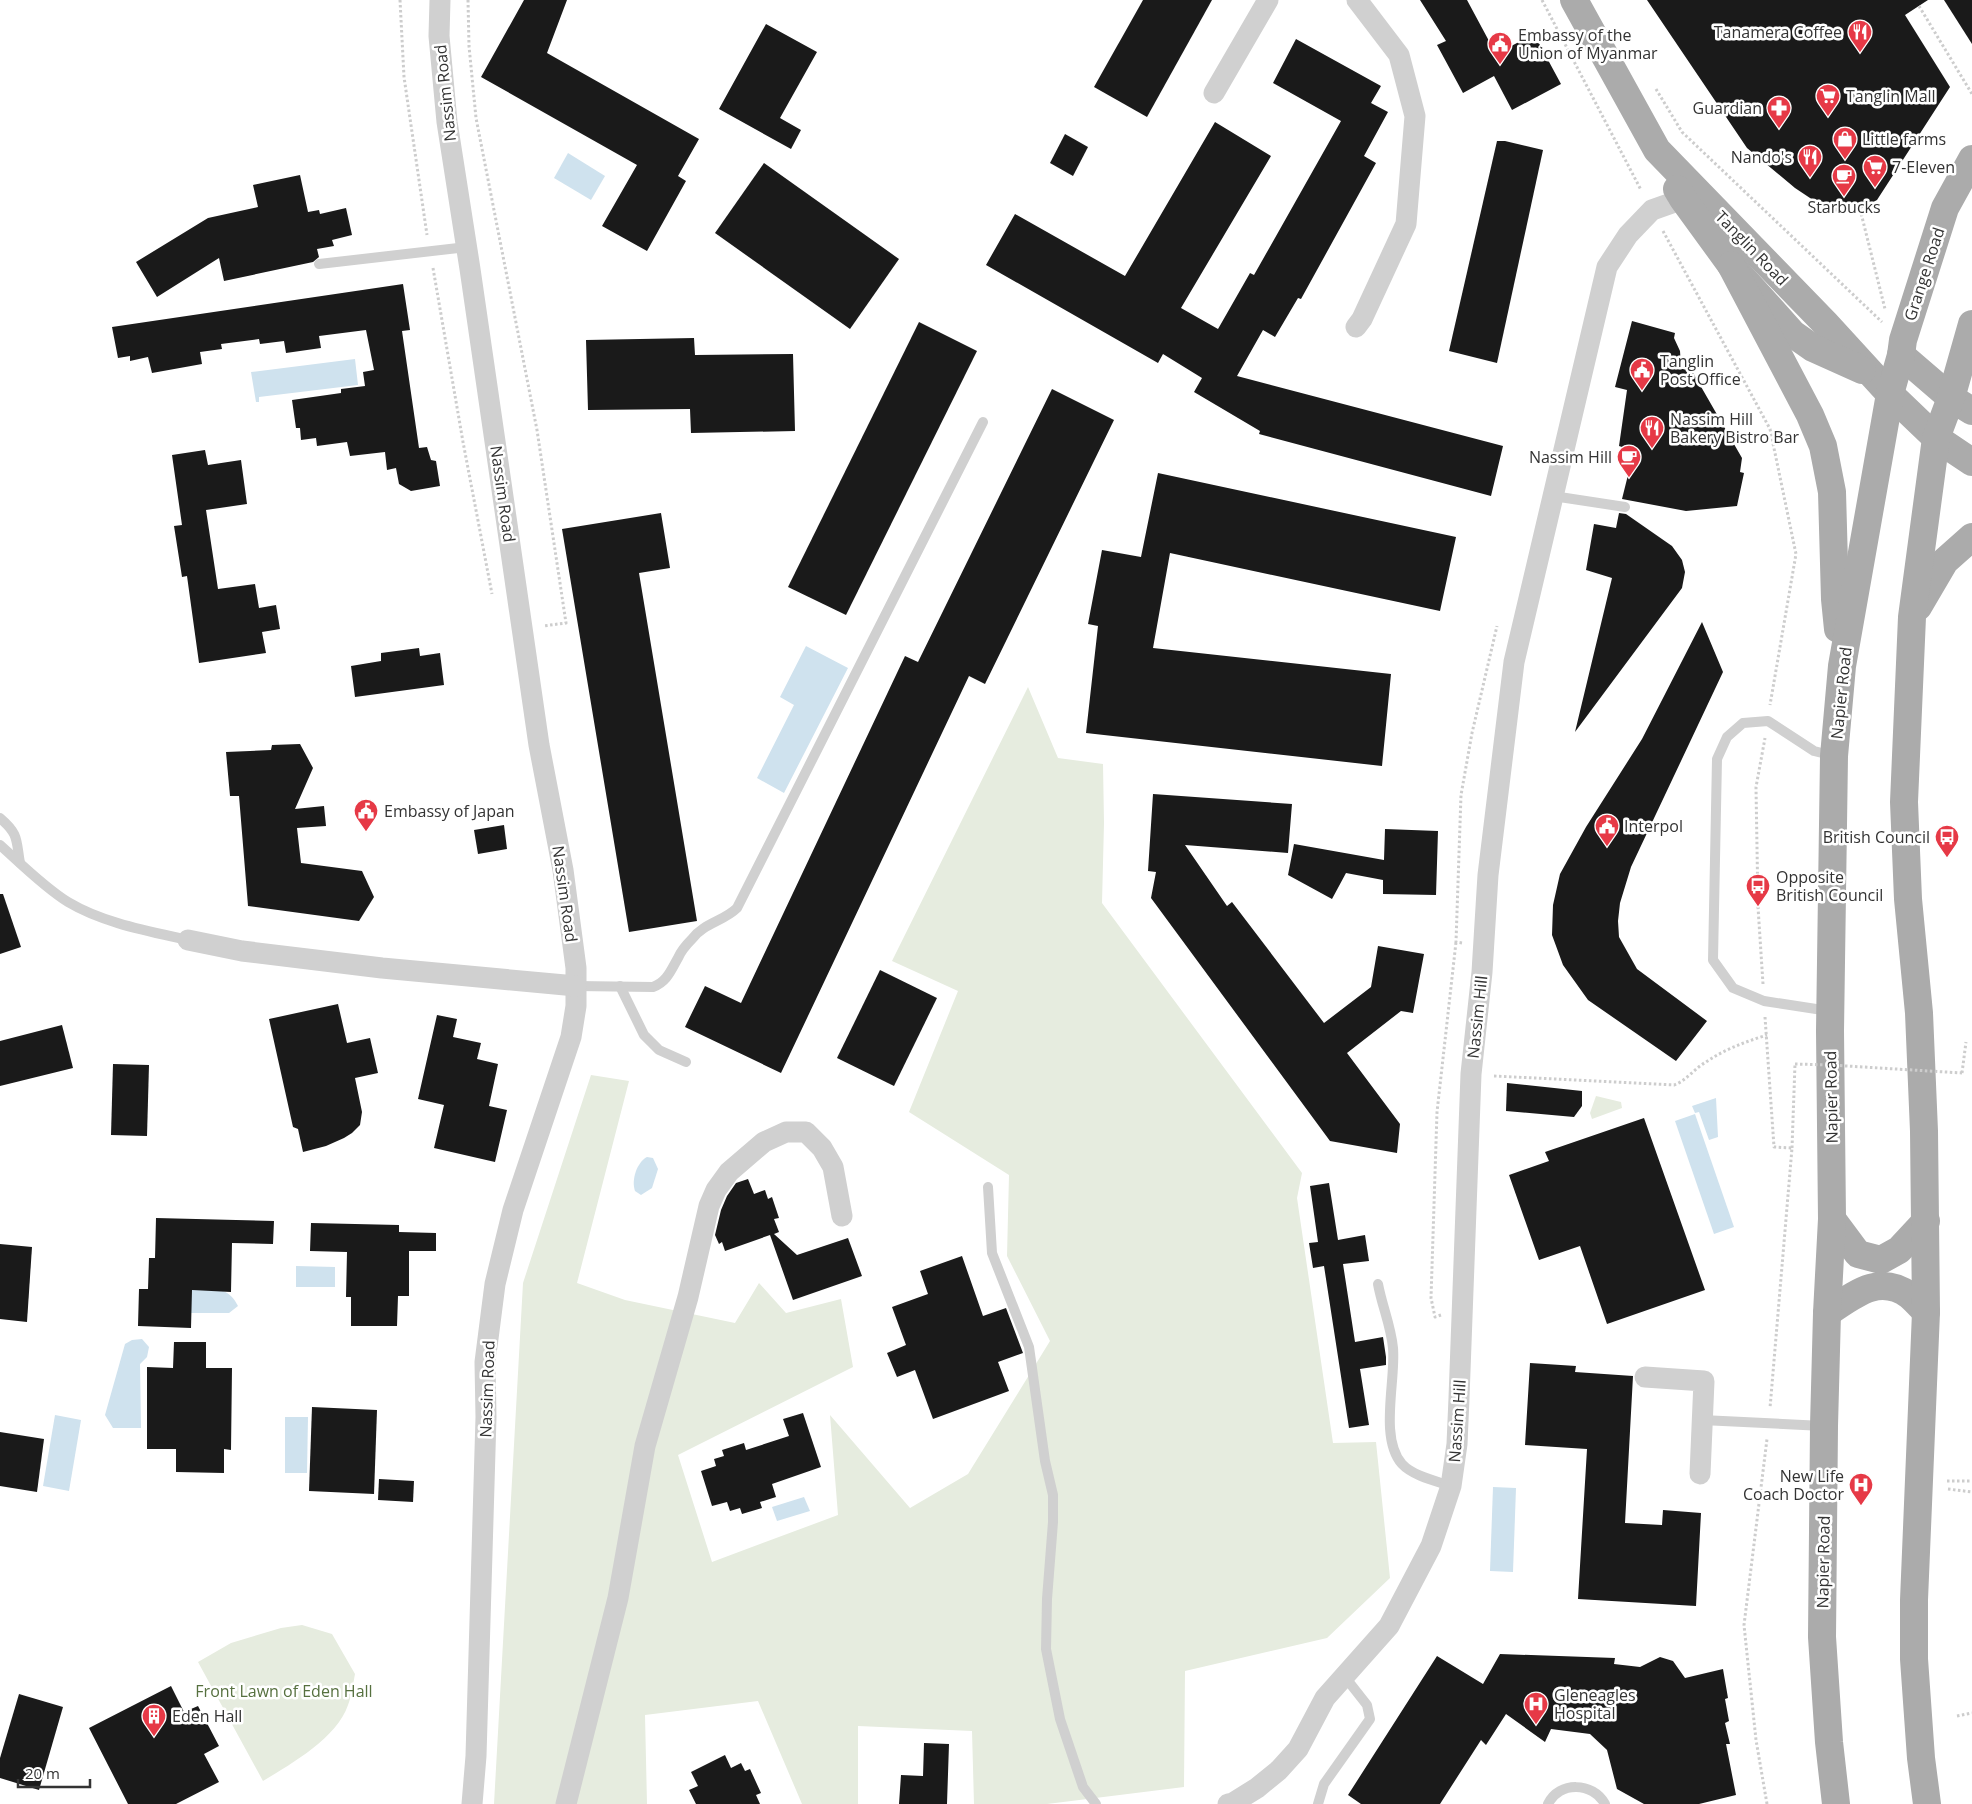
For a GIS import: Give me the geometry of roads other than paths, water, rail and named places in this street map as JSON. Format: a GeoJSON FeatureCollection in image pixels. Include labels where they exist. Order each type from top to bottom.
{"type":"FeatureCollection","features":[{"type":"Feature","properties":{"kind":"main road","name":"Tanglin Road"},"geometry":{"type":"LineString","coordinates":[[1574,0],[1657,150],[1825,323],[1890,394],[1936,438],[1972,462]]}},
{"type":"Feature","properties":{"kind":"main road"},"geometry":{"type":"LineString","coordinates":[[1657,150],[1683,199],[1731,264],[1793,334],[1813,348],[1868,372]]}},
{"type":"Feature","properties":{"kind":"main road","name":"Grange Road"},"geometry":{"type":"LineString","coordinates":[[1890,394],[1906,331],[1945,208],[1972,159]]}},
{"type":"Feature","properties":{"kind":"main road"},"geometry":{"type":"LineString","coordinates":[[1731,264],[1810,415],[1823,446],[1832,492],[1835,599],[1842,666]]}},
{"type":"Feature","properties":{"kind":"main road"},"geometry":{"type":"LineString","coordinates":[[1928,1804],[1921,1758],[1914,1659],[1914,1600],[1926,1312],[1926,1221],[1919,1013],[1908,899],[1904,802],[1912,617],[1936,438],[1961,404],[1972,324]]}},
{"type":"Feature","properties":{"kind":"main road"},"geometry":{"type":"LineString","coordinates":[[1901,355],[1961,404]]}},
{"type":"Feature","properties":{"kind":"main road","name":"Napier Road"},"geometry":{"type":"LineString","coordinates":[[1835,1802],[1828,1742],[1822,1637],[1824,1426],[1832,1220],[1830,1012],[1834,756],[1842,666],[1890,394]]}},
{"type":"Feature","properties":{"kind":"main road"},"geometry":{"type":"LineString","coordinates":[[1912,617],[1944,561],[1972,537]]}},
{"type":"Feature","properties":{"kind":"main road"},"geometry":{"type":"LineString","coordinates":[[1832,1220],[1858,1254],[1881,1260],[1899,1250],[1926,1221]]}},
{"type":"Feature","properties":{"kind":"main road"},"geometry":{"type":"LineString","coordinates":[[1827,1313],[1860,1291],[1885,1284],[1908,1295],[1926,1312]]}},
{"type":"Feature","properties":{"kind":"street","name":"Nassim Road"},"geometry":{"type":"LineString","coordinates":[[440,0],[439,36],[447,122],[467,247],[539,745],[563,870],[576,968],[571,1037],[513,1210],[495,1284],[488,1331],[485,1362],[486,1417],[476,1756],[472,1804]]}},
{"type":"Feature","properties":{"kind":"street"},"geometry":{"type":"LineString","coordinates":[[1214,93],[1268,0]]}},
{"type":"Feature","properties":{"kind":"street"},"geometry":{"type":"LineString","coordinates":[[1356,328],[1362,319],[1406,224],[1415,116],[1399,55],[1357,0]]}},
{"type":"Feature","properties":{"kind":"street","name":"Nassim Hill"},"geometry":{"type":"LineString","coordinates":[[1228,1804],[1233,1803],[1257,1788],[1279,1770],[1298,1749],[1326,1698],[1389,1626],[1431,1546],[1451,1486],[1457,1444],[1470,1074],[1482,972],[1488,875],[1514,662],[1607,267],[1628,235],[1652,210],[1683,199]]}},
{"type":"Feature","properties":{"kind":"street"},"geometry":{"type":"LineString","coordinates":[[188,940],[242,951],[382,968],[546,985],[576,986]]}},
{"type":"Feature","properties":{"kind":"street"},"geometry":{"type":"LineString","coordinates":[[566,1804],[618,1598],[645,1446],[688,1297],[710,1206],[716,1190],[729,1172],[764,1142],[786,1132],[806,1132],[822,1148],[833,1167],[842,1216]]}},
{"type":"Feature","properties":{"kind":"street"},"geometry":{"type":"LineString","coordinates":[[1645,1377],[1704,1381],[1700,1474]]}},
{"type":"Feature","properties":{"kind":"lane"},"geometry":{"type":"LineString","coordinates":[[319,264],[467,247]]}},
{"type":"Feature","properties":{"kind":"lane"},"geometry":{"type":"LineString","coordinates":[[576,986],[653,986],[659,984],[671,972],[678,956],[694,936],[710,923],[730,916],[737,908],[983,422]]}},
{"type":"Feature","properties":{"kind":"lane"},"geometry":{"type":"LineString","coordinates":[[1553,496],[1625,506]]}},
{"type":"Feature","properties":{"kind":"lane"},"geometry":{"type":"LineString","coordinates":[[1830,1012],[1764,1001],[1733,988],[1713,960],[1717,759],[1727,737],[1743,723],[1768,721],[1814,751],[1834,756]]}},
{"type":"Feature","properties":{"kind":"lane"},"geometry":{"type":"LineString","coordinates":[[0,818],[13,830],[20,863]]}},
{"type":"Feature","properties":{"kind":"lane"},"geometry":{"type":"LineString","coordinates":[[0,846],[67,902],[102,917],[188,940]]}},
{"type":"Feature","properties":{"kind":"lane"},"geometry":{"type":"LineString","coordinates":[[620,986],[644,1034],[659,1050],[686,1062]]}},
{"type":"Feature","properties":{"kind":"lane"},"geometry":{"type":"LineString","coordinates":[[988,1187],[992,1253],[1029,1347],[1045,1461],[1053,1495],[1046,1649],[1060,1719],[1084,1787],[1096,1804]]}},
{"type":"Feature","properties":{"kind":"lane"},"geometry":{"type":"LineString","coordinates":[[1378,1284],[1393,1349],[1390,1388],[1391,1439],[1397,1456],[1402,1465],[1411,1471],[1451,1486]]}},
{"type":"Feature","properties":{"kind":"lane"},"geometry":{"type":"LineString","coordinates":[[1702,1420],[1824,1426]]}},
{"type":"Feature","properties":{"kind":"lane"},"geometry":{"type":"LineString","coordinates":[[1318,1804],[1324,1784],[1370,1719],[1367,1705],[1345,1677]]}},
{"type":"Feature","properties":{"kind":"lane"},"geometry":{"type":"LineString","coordinates":[[1548,1804],[1558,1792],[1571,1787],[1583,1787],[1595,1792],[1605,1804]]}},
{"type":"Feature","properties":{"kind":"water"},"geometry":{"type":"Polygon","coordinates":[[[568,153],[605,176],[591,200],[554,178],[568,153]]]}},
{"type":"Feature","properties":{"kind":"water"},"geometry":{"type":"Polygon","coordinates":[[[355,359],[358,385],[259,397],[259,402],[256,402],[251,372],[355,359]]]}},
{"type":"Feature","properties":{"kind":"water"},"geometry":{"type":"Polygon","coordinates":[[[806,646],[848,668],[784,793],[757,778],[794,705],[780,697],[806,646]]]}},
{"type":"Feature","properties":{"kind":"water"},"geometry":{"type":"Polygon","coordinates":[[[1716,1098],[1718,1137],[1709,1140],[1699,1112],[1695,1113],[1692,1106],[1716,1098]]]}},
{"type":"Feature","properties":{"kind":"water"},"geometry":{"type":"Polygon","coordinates":[[[1695,1114],[1734,1227],[1714,1234],[1675,1121],[1695,1114]]]}},
{"type":"Feature","properties":{"kind":"water"},"geometry":{"type":"Polygon","coordinates":[[[647,1157],[653,1158],[658,1169],[652,1188],[641,1195],[635,1191],[634,1177],[640,1163],[647,1157]]]}},
{"type":"Feature","properties":{"kind":"water"},"geometry":{"type":"Polygon","coordinates":[[[296,1266],[335,1267],[335,1287],[296,1287],[296,1266]]]}},
{"type":"Feature","properties":{"kind":"water"},"geometry":{"type":"Polygon","coordinates":[[[187,1288],[210,1288],[223,1291],[234,1299],[238,1306],[229,1313],[187,1313],[187,1288]]]}},
{"type":"Feature","properties":{"kind":"water"},"geometry":{"type":"Polygon","coordinates":[[[142,1339],[149,1347],[147,1357],[140,1364],[141,1428],[113,1428],[105,1415],[125,1344],[132,1340],[142,1339]]]}},
{"type":"Feature","properties":{"kind":"water"},"geometry":{"type":"Polygon","coordinates":[[[55,1415],[81,1420],[69,1491],[43,1486],[55,1415]]]}},
{"type":"Feature","properties":{"kind":"water"},"geometry":{"type":"Polygon","coordinates":[[[285,1417],[308,1417],[307,1473],[285,1473],[285,1417]]]}},
{"type":"Feature","properties":{"kind":"water"},"geometry":{"type":"Polygon","coordinates":[[[1493,1487],[1516,1488],[1513,1572],[1490,1571],[1493,1487]]]}},
{"type":"Feature","properties":{"kind":"water"},"geometry":{"type":"Polygon","coordinates":[[[804,1497],[810,1511],[777,1521],[772,1507],[804,1497]]]}},
{"type":"Feature","properties":{"kind":"place","name":"Tanamera Coffee"},"geometry":{"type":"Point","coordinates":[1860,53]}},
{"type":"Feature","properties":{"kind":"place","name":"Embassy of the Union of Myanmar"},"geometry":{"type":"Point","coordinates":[1500,65]}},
{"type":"Feature","properties":{"kind":"place","name":"Tanglin Mall"},"geometry":{"type":"Point","coordinates":[1828,117]}},
{"type":"Feature","properties":{"kind":"place","name":"Guardian"},"geometry":{"type":"Point","coordinates":[1779,129]}},
{"type":"Feature","properties":{"kind":"place","name":"Little farms"},"geometry":{"type":"Point","coordinates":[1845,160]}},
{"type":"Feature","properties":{"kind":"place","name":"Nando's"},"geometry":{"type":"Point","coordinates":[1810,178]}},
{"type":"Feature","properties":{"kind":"place","name":"7-Eleven"},"geometry":{"type":"Point","coordinates":[1875,188]}},
{"type":"Feature","properties":{"kind":"place","name":"Starbucks"},"geometry":{"type":"Point","coordinates":[1844,197]}},
{"type":"Feature","properties":{"kind":"place","name":"Tanglin Post Office"},"geometry":{"type":"Point","coordinates":[1642,391]}},
{"type":"Feature","properties":{"kind":"place","name":"Nassim Hill Bakery Bistro Bar"},"geometry":{"type":"Point","coordinates":[1652,449]}},
{"type":"Feature","properties":{"kind":"place","name":"Nassim Hill"},"geometry":{"type":"Point","coordinates":[1629,478]}},
{"type":"Feature","properties":{"kind":"place","name":"Embassy of Japan"},"geometry":{"type":"Point","coordinates":[366,832]}},
{"type":"Feature","properties":{"kind":"place","name":"Interpol"},"geometry":{"type":"Point","coordinates":[1607,847]}},
{"type":"Feature","properties":{"kind":"place","name":"British Council"},"geometry":{"type":"Point","coordinates":[1947,858]}},
{"type":"Feature","properties":{"kind":"place","name":"Opposite British Council"},"geometry":{"type":"Point","coordinates":[1758,907]}},
{"type":"Feature","properties":{"kind":"place","name":"New Life Coach Doctor"},"geometry":{"type":"Point","coordinates":[1861,1506]}},
{"type":"Feature","properties":{"kind":"place","name":"Gleneagles Hospital"},"geometry":{"type":"Point","coordinates":[1536,1725]}},
{"type":"Feature","properties":{"kind":"place","name":"Eden Hall"},"geometry":{"type":"Point","coordinates":[154,1737]}},
{"type":"Feature","properties":{"kind":"park label","name":"Front Lawn of Eden Hall"},"geometry":{"type":"Point","coordinates":[284,1691]}}]}
